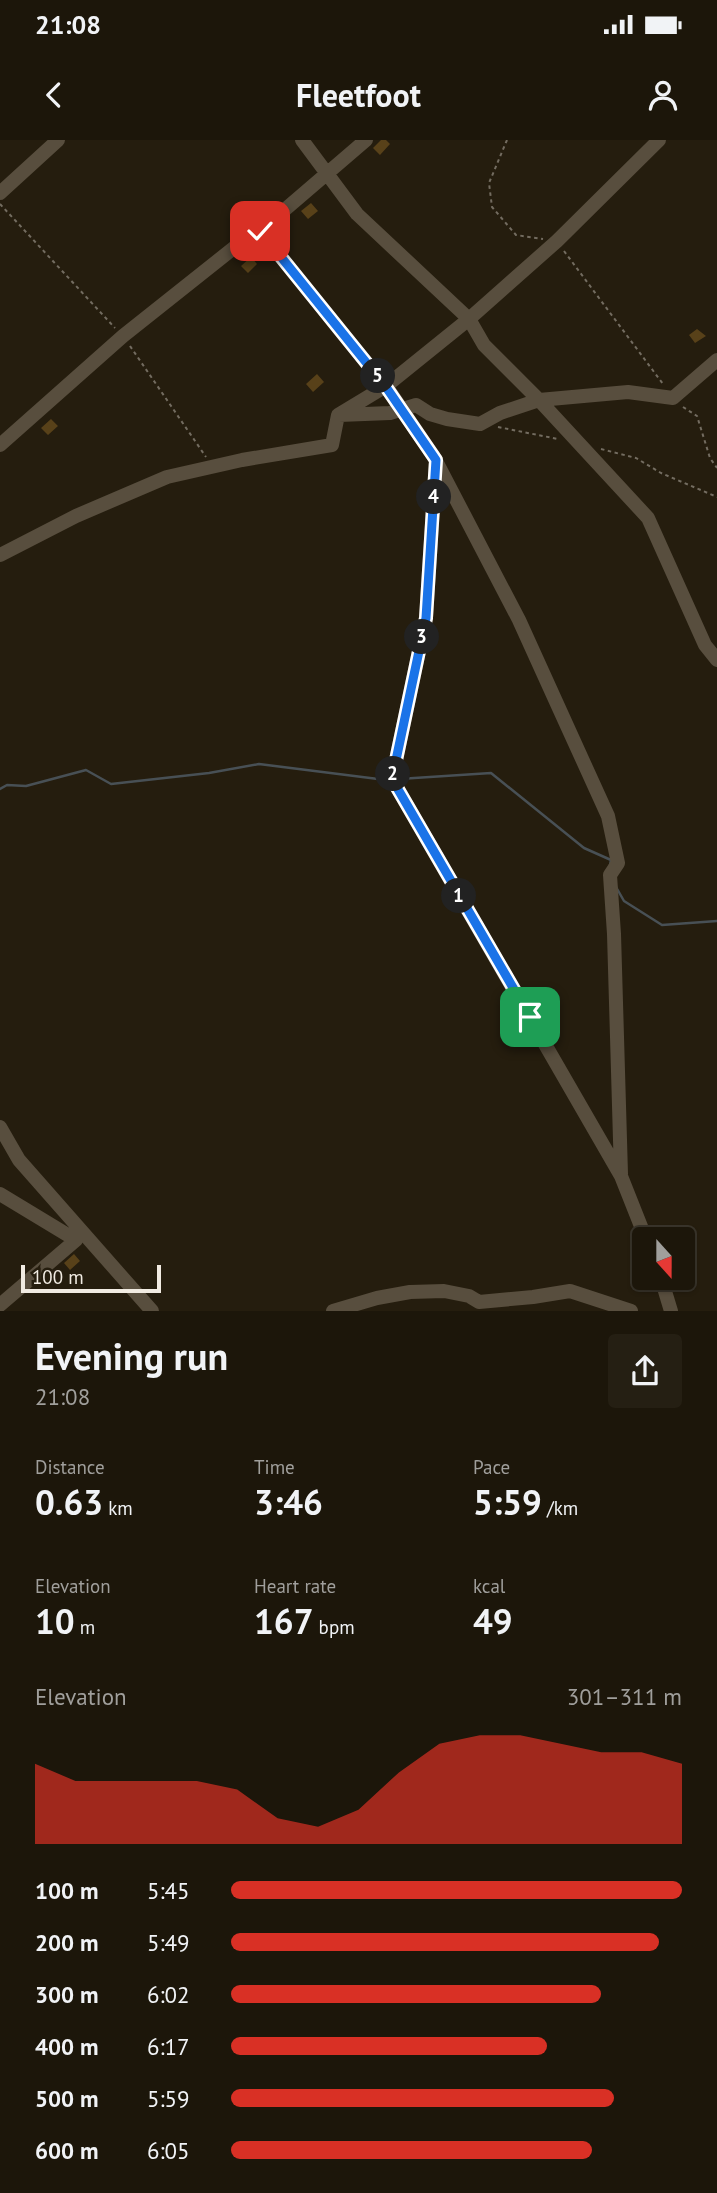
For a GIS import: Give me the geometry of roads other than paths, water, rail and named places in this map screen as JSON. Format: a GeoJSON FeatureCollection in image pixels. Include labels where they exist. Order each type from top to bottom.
{"type":"FeatureCollection","features":[{"type":"Feature","properties":{"kind":"street"},"geometry":{"type":"LineString","coordinates":[[0,194],[58,140]]}},
{"type":"Feature","properties":{"kind":"street"},"geometry":{"type":"LineString","coordinates":[[302,140],[357,214],[469,319],[484,345],[648,518],[705,645],[717,660]]}},
{"type":"Feature","properties":{"kind":"street"},"geometry":{"type":"LineString","coordinates":[[0,444],[122,336],[240,243],[260,231],[366,140]]}},
{"type":"Feature","properties":{"kind":"street"},"geometry":{"type":"LineString","coordinates":[[0,555],[76,516],[167,477],[332,444],[338,415],[386,387],[469,319],[557,241],[659,140]]}},
{"type":"Feature","properties":{"kind":"street"},"geometry":{"type":"LineString","coordinates":[[338,415],[390,413],[415,405],[430,414],[447,419],[480,424],[500,413],[539,400],[628,392],[673,398],[717,360]]}},
{"type":"Feature","properties":{"kind":"street"},"geometry":{"type":"LineString","coordinates":[[386,387],[436,460],[519,620],[608,816],[618,863],[610,876],[621,1176]]}},
{"type":"Feature","properties":{"kind":"street"},"geometry":{"type":"LineString","coordinates":[[436,460],[426,618],[392,779],[621,1176],[641,1227]]}},
{"type":"Feature","properties":{"kind":"street"},"geometry":{"type":"LineString","coordinates":[[0,1127],[19,1160],[152,1311]]}},
{"type":"Feature","properties":{"kind":"street"},"geometry":{"type":"LineString","coordinates":[[0,1195],[76,1240],[0,1305]]}},
{"type":"Feature","properties":{"kind":"street"},"geometry":{"type":"LineString","coordinates":[[665,1290],[671,1311]]}},
{"type":"Feature","properties":{"kind":"street"},"geometry":{"type":"LineString","coordinates":[[333,1311],[410,1292],[444,1292],[469,1296],[478,1302],[570,1291],[631,1311]]}},
{"type":"Feature","properties":{"kind":"waterway"},"geometry":{"type":"LineString","coordinates":[[0,789],[7,785],[26,786],[86,770],[111,784],[209,773],[259,764],[386,780]]}},
{"type":"Feature","properties":{"kind":"waterway"},"geometry":{"type":"LineString","coordinates":[[399,779],[491,773],[584,848],[611,860],[610,865]]}},
{"type":"Feature","properties":{"kind":"waterway"},"geometry":{"type":"LineString","coordinates":[[616,887],[624,901],[662,925],[717,921]]}}]}
